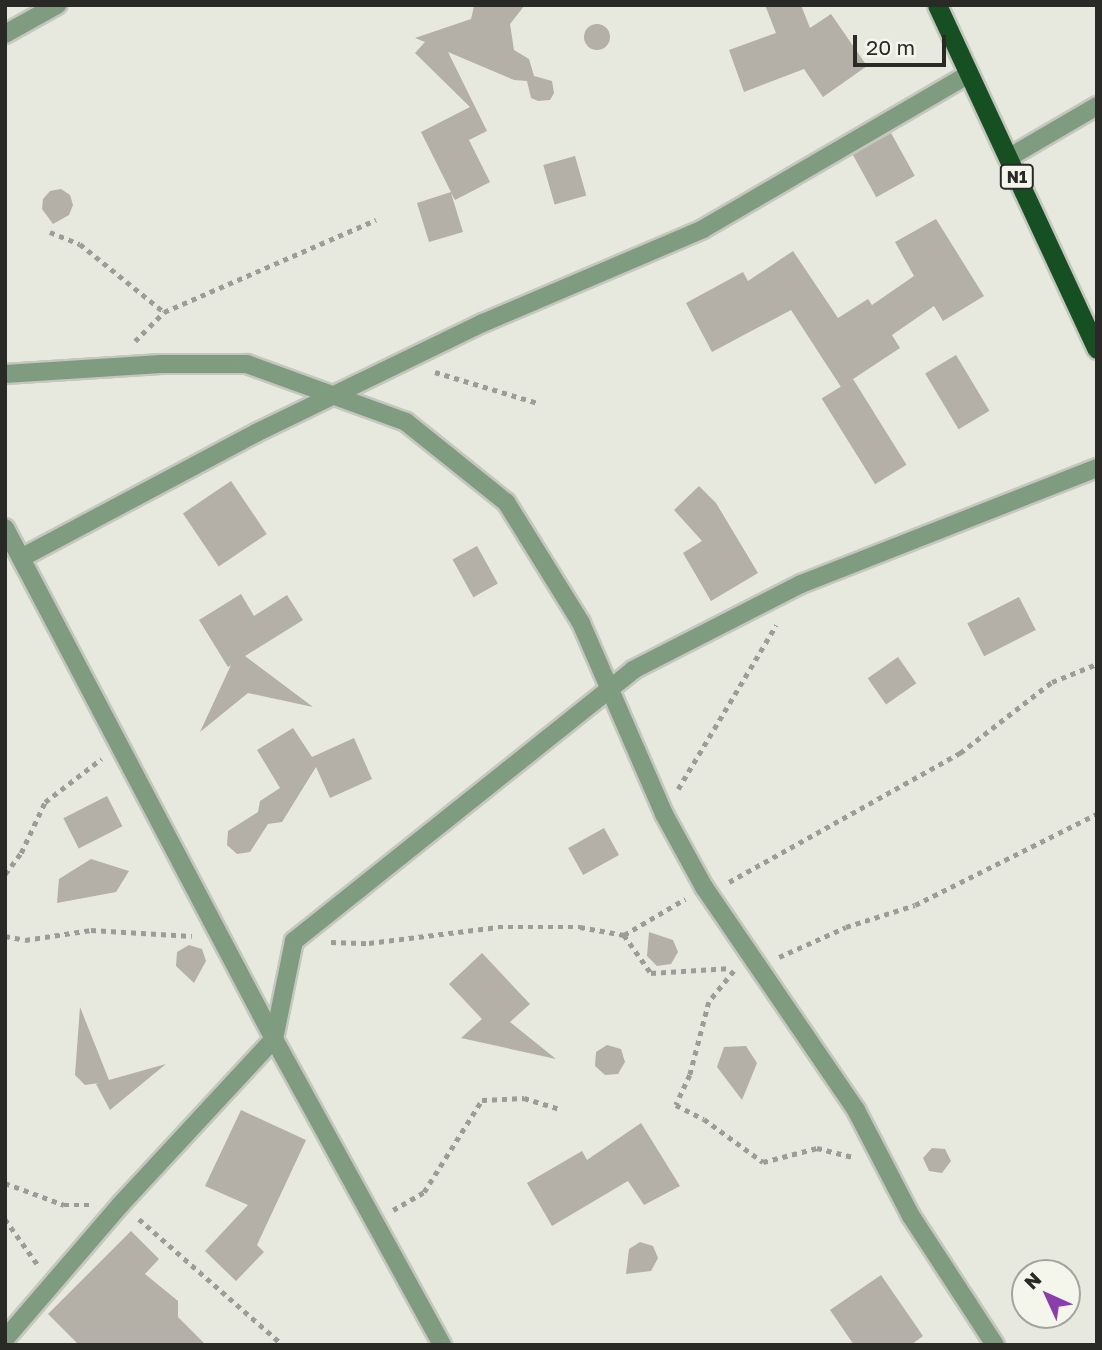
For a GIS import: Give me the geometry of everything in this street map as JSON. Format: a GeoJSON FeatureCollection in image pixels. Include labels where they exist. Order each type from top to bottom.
{"type":"FeatureCollection","features":[{"type":"Feature","properties":{"kind":"highway","name":"N1"},"geometry":{"type":"LineString","coordinates":[[937,5],[1097,349]]}},
{"type":"Feature","properties":{"kind":"street"},"geometry":{"type":"LineString","coordinates":[[5,34],[57,5]]}},
{"type":"Feature","properties":{"kind":"street"},"geometry":{"type":"LineString","coordinates":[[21,558],[402,362],[703,229],[969,74]]}},
{"type":"Feature","properties":{"kind":"street"},"geometry":{"type":"LineString","coordinates":[[1008,158],[1097,106]]}},
{"type":"Feature","properties":{"kind":"street"},"geometry":{"type":"LineString","coordinates":[[5,374],[247,364],[407,422],[506,502],[581,623],[664,814],[704,887],[856,1110],[911,1216],[995,1345]]}},
{"type":"Feature","properties":{"kind":"street"},"geometry":{"type":"LineString","coordinates":[[5,1339],[121,1204],[274,1039],[294,941],[612,692],[633,670],[801,584],[1097,468]]}},
{"type":"Feature","properties":{"kind":"street"},"geometry":{"type":"LineString","coordinates":[[5,528],[274,1039],[442,1345]]}},
{"type":"Feature","properties":{"kind":"path"},"geometry":{"type":"LineString","coordinates":[[109,368],[164,312],[376,220]]}},
{"type":"Feature","properties":{"kind":"path"},"geometry":{"type":"LineString","coordinates":[[50,232],[80,244],[164,312]]}},
{"type":"Feature","properties":{"kind":"path"},"geometry":{"type":"LineString","coordinates":[[402,362],[538,403]]}},
{"type":"Feature","properties":{"kind":"path"},"geometry":{"type":"LineString","coordinates":[[664,814],[801,584]]}},
{"type":"Feature","properties":{"kind":"path"},"geometry":{"type":"LineString","coordinates":[[294,941],[369,943],[498,927],[580,927],[624,935],[704,887],[736,880],[924,774],[960,753],[1052,681],[1097,664]]}},
{"type":"Feature","properties":{"kind":"path"},"geometry":{"type":"LineString","coordinates":[[5,874],[21,853],[45,802],[119,745]]}},
{"type":"Feature","properties":{"kind":"path"},"geometry":{"type":"LineString","coordinates":[[760,968],[803,945],[915,905],[1097,814]]}},
{"type":"Feature","properties":{"kind":"path"},"geometry":{"type":"LineString","coordinates":[[5,936],[25,940],[91,930],[221,939]]}},
{"type":"Feature","properties":{"kind":"path"},"geometry":{"type":"LineString","coordinates":[[624,935],[651,973],[737,968],[709,1002],[690,1075],[676,1105],[704,1119],[763,1162],[817,1148],[884,1165]]}},
{"type":"Feature","properties":{"kind":"path"},"geometry":{"type":"LineString","coordinates":[[373,1220],[424,1192],[482,1100],[524,1098],[559,1109]]}},
{"type":"Feature","properties":{"kind":"path"},"geometry":{"type":"LineString","coordinates":[[5,1183],[64,1205],[121,1204],[283,1345]]}},
{"type":"Feature","properties":{"kind":"path"},"geometry":{"type":"LineString","coordinates":[[5,1219],[53,1286]]}},
{"type":"Feature","properties":{"kind":"building"},"geometry":{"type":"Polygon","coordinates":[[[525,5],[510,24],[514,50],[529,59],[534,76],[552,81],[554,93],[550,100],[538,101],[531,98],[527,81],[514,80],[448,52],[487,131],[469,140],[490,182],[455,200],[451,193],[463,232],[429,242],[417,203],[451,192],[421,132],[470,107],[415,53],[425,42],[415,38],[471,19],[474,6],[525,5]]]}},
{"type":"Feature","properties":{"kind":"building"},"geometry":{"type":"Polygon","coordinates":[[[765,5],[801,5],[810,28],[831,14],[867,66],[823,97],[804,69],[744,92],[729,50],[776,33],[765,5]]]}},
{"type":"Feature","properties":{"kind":"building"},"geometry":{"type":"Polygon","coordinates":[[[597,24],[606,28],[610,37],[606,46],[597,50],[588,46],[584,37],[588,28],[597,24]]]}},
{"type":"Feature","properties":{"kind":"building"},"geometry":{"type":"Polygon","coordinates":[[[891,133],[915,176],[876,197],[853,154],[891,133]]]}},
{"type":"Feature","properties":{"kind":"building"},"geometry":{"type":"Polygon","coordinates":[[[575,156],[586,195],[555,205],[543,165],[575,156]]]}},
{"type":"Feature","properties":{"kind":"building"},"geometry":{"type":"Polygon","coordinates":[[[61,189],[70,195],[73,205],[69,215],[53,224],[42,209],[43,199],[50,191],[61,189]]]}},
{"type":"Feature","properties":{"kind":"building"},"geometry":{"type":"Polygon","coordinates":[[[936,219],[984,296],[943,321],[934,306],[892,335],[900,348],[841,387],[791,310],[712,352],[686,303],[743,272],[748,281],[793,251],[838,318],[868,299],[872,305],[914,276],[895,242],[936,219]]]}},
{"type":"Feature","properties":{"kind":"building"},"geometry":{"type":"Polygon","coordinates":[[[956,355],[989,411],[959,429],[925,374],[956,355]]]}},
{"type":"Feature","properties":{"kind":"building"},"geometry":{"type":"Polygon","coordinates":[[[853,379],[907,465],[875,484],[822,399],[853,379]]]}},
{"type":"Feature","properties":{"kind":"building"},"geometry":{"type":"Polygon","coordinates":[[[231,481],[267,534],[219,566],[183,513],[231,481]]]}},
{"type":"Feature","properties":{"kind":"building"},"geometry":{"type":"Polygon","coordinates":[[[699,486],[716,503],[758,573],[711,601],[683,553],[702,541],[674,510],[699,486]]]}},
{"type":"Feature","properties":{"kind":"building"},"geometry":{"type":"Polygon","coordinates":[[[477,546],[498,584],[473,597],[453,560],[477,546]]]}},
{"type":"Feature","properties":{"kind":"building"},"geometry":{"type":"Polygon","coordinates":[[[241,594],[254,616],[287,595],[303,620],[245,656],[313,707],[248,693],[200,732],[231,665],[228,667],[199,620],[241,594]]]}},
{"type":"Feature","properties":{"kind":"building"},"geometry":{"type":"Polygon","coordinates":[[[1019,597],[1036,630],[984,656],[967,623],[1019,597]]]}},
{"type":"Feature","properties":{"kind":"building"},"geometry":{"type":"Polygon","coordinates":[[[898,657],[916,683],[886,704],[868,678],[898,657]]]}},
{"type":"Feature","properties":{"kind":"building"},"geometry":{"type":"Polygon","coordinates":[[[293,728],[312,757],[354,738],[372,779],[330,798],[316,767],[282,822],[268,824],[250,852],[237,854],[227,845],[228,831],[258,812],[260,801],[280,788],[257,750],[293,728]]]}},
{"type":"Feature","properties":{"kind":"building"},"geometry":{"type":"Polygon","coordinates":[[[107,796],[122,826],[79,849],[63,818],[107,796]]]}},
{"type":"Feature","properties":{"kind":"building"},"geometry":{"type":"Polygon","coordinates":[[[604,828],[619,855],[583,875],[568,848],[604,828]]]}},
{"type":"Feature","properties":{"kind":"building"},"geometry":{"type":"Polygon","coordinates":[[[91,859],[129,871],[116,892],[57,903],[59,879],[91,859]]]}},
{"type":"Feature","properties":{"kind":"building"},"geometry":{"type":"Polygon","coordinates":[[[649,932],[673,940],[678,952],[671,964],[657,966],[647,956],[649,932]]]}},
{"type":"Feature","properties":{"kind":"building"},"geometry":{"type":"Polygon","coordinates":[[[189,945],[202,949],[206,961],[194,983],[176,966],[177,952],[189,945]]]}},
{"type":"Feature","properties":{"kind":"building"},"geometry":{"type":"Polygon","coordinates":[[[482,953],[530,1004],[510,1022],[556,1059],[461,1038],[482,1019],[449,984],[482,953]]]}},
{"type":"Feature","properties":{"kind":"building"},"geometry":{"type":"Polygon","coordinates":[[[80,1007],[109,1080],[166,1064],[110,1110],[96,1084],[99,1083],[85,1085],[75,1075],[80,1007]]]}},
{"type":"Feature","properties":{"kind":"building"},"geometry":{"type":"Polygon","coordinates":[[[607,1045],[621,1049],[625,1062],[618,1074],[605,1075],[595,1066],[596,1052],[607,1045]]]}},
{"type":"Feature","properties":{"kind":"building"},"geometry":{"type":"Polygon","coordinates":[[[746,1046],[757,1063],[742,1100],[717,1067],[724,1047],[746,1046]]]}},
{"type":"Feature","properties":{"kind":"building"},"geometry":{"type":"Polygon","coordinates":[[[241,1110],[306,1140],[257,1245],[264,1252],[236,1281],[205,1251],[248,1205],[205,1186],[241,1110]]]}},
{"type":"Feature","properties":{"kind":"building"},"geometry":{"type":"Polygon","coordinates":[[[641,1123],[680,1186],[644,1205],[628,1181],[552,1226],[527,1183],[582,1151],[587,1160],[641,1123]]]}},
{"type":"Feature","properties":{"kind":"building"},"geometry":{"type":"Polygon","coordinates":[[[932,1148],[945,1149],[951,1161],[942,1173],[929,1171],[923,1158],[932,1148]]]}},
{"type":"Feature","properties":{"kind":"building"},"geometry":{"type":"Polygon","coordinates":[[[131,1231],[159,1259],[145,1274],[178,1301],[178,1317],[206,1345],[79,1345],[48,1314],[131,1231]]]}},
{"type":"Feature","properties":{"kind":"building"},"geometry":{"type":"Polygon","coordinates":[[[640,1242],[653,1246],[658,1258],[651,1271],[626,1274],[629,1249],[640,1242]]]}},
{"type":"Feature","properties":{"kind":"building"},"geometry":{"type":"Polygon","coordinates":[[[881,1275],[923,1336],[911,1345],[854,1345],[830,1310],[881,1275]]]}}]}
